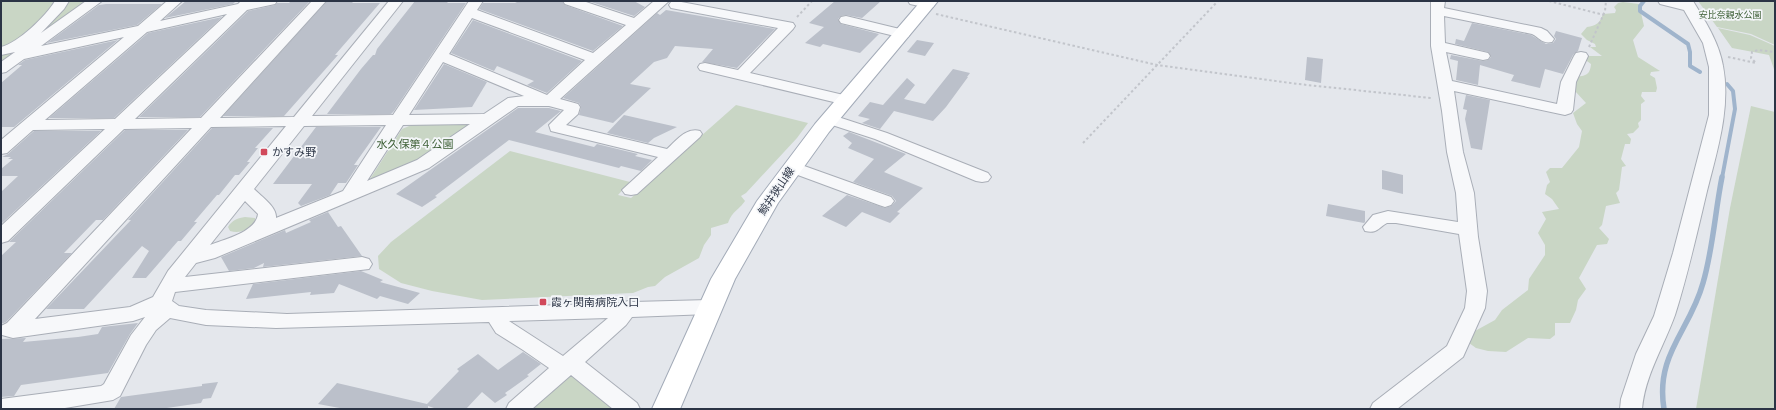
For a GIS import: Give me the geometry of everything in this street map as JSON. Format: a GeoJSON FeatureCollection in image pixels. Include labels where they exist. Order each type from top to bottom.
{"type":"FeatureCollection","features":[{"type":"Feature","properties":{"kind":"main road","name":"鯨井狭山線"},"geometry":{"type":"LineString","coordinates":[[666,409],[709,307],[739,249],[768,201],[829,119],[903,34],[924,4]]}},
{"type":"Feature","properties":{"kind":"street"},"geometry":{"type":"LineString","coordinates":[[1,69],[8,53],[30,37],[62,1]]}},
{"type":"Feature","properties":{"kind":"street"},"geometry":{"type":"LineString","coordinates":[[8,53],[95,1]]}},
{"type":"Feature","properties":{"kind":"street"},"geometry":{"type":"LineString","coordinates":[[1,149],[175,1]]}},
{"type":"Feature","properties":{"kind":"street"},"geometry":{"type":"LineString","coordinates":[[8,53],[142,29],[246,4],[270,1]]}},
{"type":"Feature","properties":{"kind":"street"},"geometry":{"type":"LineString","coordinates":[[7,331],[205,123],[318,1]]}},
{"type":"Feature","properties":{"kind":"street"},"geometry":{"type":"LineString","coordinates":[[1,408],[75,403],[106,394],[112,390],[138,341],[150,325],[190,258],[396,1]]}},
{"type":"Feature","properties":{"kind":"street"},"geometry":{"type":"LineString","coordinates":[[570,1],[635,23]]}},
{"type":"Feature","properties":{"kind":"street"},"geometry":{"type":"LineString","coordinates":[[190,258],[208,253],[246,237],[272,218],[348,196],[423,164],[514,101],[549,101],[594,59],[662,1]]}},
{"type":"Feature","properties":{"kind":"street"},"geometry":{"type":"LineString","coordinates":[[1631,409],[1632,399],[1647,354],[1664,316],[1683,253],[1717,115],[1716,67],[1710,43],[1688,4],[1665,1]]}},
{"type":"Feature","properties":{"kind":"street"},"geometry":{"type":"LineString","coordinates":[[1,237],[246,4]]}},
{"type":"Feature","properties":{"kind":"street"},"geometry":{"type":"LineString","coordinates":[[676,5],[788,26]]}},
{"type":"Feature","properties":{"kind":"street"},"geometry":{"type":"LineString","coordinates":[[348,196],[472,6],[594,59]]}},
{"type":"Feature","properties":{"kind":"street"},"geometry":{"type":"LineString","coordinates":[[1381,409],[1455,351],[1475,308],[1477,291],[1468,230],[1465,193],[1455,152],[1438,46],[1438,6],[1536,31],[1547,39]]}},
{"type":"Feature","properties":{"kind":"street"},"geometry":{"type":"LineString","coordinates":[[846,20],[903,34]]}},
{"type":"Feature","properties":{"kind":"street"},"geometry":{"type":"LineString","coordinates":[[742,72],[788,26]]}},
{"type":"Feature","properties":{"kind":"street"},"geometry":{"type":"LineString","coordinates":[[1438,46],[1484,56]]}},
{"type":"Feature","properties":{"kind":"street"},"geometry":{"type":"LineString","coordinates":[[1446,92],[1564,110],[1568,80],[1584,55]]}},
{"type":"Feature","properties":{"kind":"street"},"geometry":{"type":"LineString","coordinates":[[440,56],[549,101],[572,107],[572,111],[557,125],[557,128],[669,155]]}},
{"type":"Feature","properties":{"kind":"street"},"geometry":{"type":"LineString","coordinates":[[705,67],[742,72],[848,97]]}},
{"type":"Feature","properties":{"kind":"street"},"geometry":{"type":"LineString","coordinates":[[29,125],[486,119]]}},
{"type":"Feature","properties":{"kind":"street"},"geometry":{"type":"LineString","coordinates":[[829,119],[881,136],[982,177]]}},
{"type":"Feature","properties":{"kind":"street"},"geometry":{"type":"LineString","coordinates":[[631,190],[694,134]]}},
{"type":"Feature","properties":{"kind":"street"},"geometry":{"type":"LineString","coordinates":[[793,167],[885,201]]}},
{"type":"Feature","properties":{"kind":"street"},"geometry":{"type":"LineString","coordinates":[[245,190],[272,218]]}},
{"type":"Feature","properties":{"kind":"street"},"geometry":{"type":"LineString","coordinates":[[1372,227],[1376,220],[1386,216],[1468,230]]}},
{"type":"Feature","properties":{"kind":"street"},"geometry":{"type":"LineString","coordinates":[[212,230],[214,235],[225,240],[246,237]]}},
{"type":"Feature","properties":{"kind":"street"},"geometry":{"type":"LineString","coordinates":[[7,331],[134,314],[166,299],[362,264]]}},
{"type":"Feature","properties":{"kind":"street"},"geometry":{"type":"LineString","coordinates":[[166,299],[177,312],[235,319],[287,321],[628,308],[709,307]]}},
{"type":"Feature","properties":{"kind":"street"},"geometry":{"type":"LineString","coordinates":[[517,409],[619,320],[628,308]]}},
{"type":"Feature","properties":{"kind":"street"},"geometry":{"type":"LineString","coordinates":[[496,313],[503,328],[567,365],[629,409]]}},
{"type":"Feature","properties":{"kind":"path"},"geometry":{"type":"LineString","coordinates":[[788,26],[812,1]]}},
{"type":"Feature","properties":{"kind":"path"},"geometry":{"type":"LineString","coordinates":[[1083,143],[1218,1]]}},
{"type":"Feature","properties":{"kind":"path"},"geometry":{"type":"LineString","coordinates":[[1549,1],[1604,15]]}},
{"type":"Feature","properties":{"kind":"path"},"geometry":{"type":"LineString","coordinates":[[1584,55],[1604,15],[1606,1]]}},
{"type":"Feature","properties":{"kind":"path"},"geometry":{"type":"LineString","coordinates":[[924,4],[1157,65],[1418,98],[1446,92]]}},
{"type":"Feature","properties":{"kind":"path"},"geometry":{"type":"LineString","coordinates":[[1713,54],[1756,63],[1752,58],[1752,52],[1758,50],[1775,52]]}},
{"type":"Feature","properties":{"kind":"green space"},"geometry":{"type":"Polygon","coordinates":[[[1,1],[89,1],[1,65],[1,1]]]}},
{"type":"Feature","properties":{"kind":"green space","name":"安比奈親水公園"},"geometry":{"type":"Polygon","coordinates":[[[1698,1],[1775,1],[1775,45],[1751,34],[1717,27],[1698,1]]]}},
{"type":"Feature","properties":{"kind":"green space"},"geometry":{"type":"Polygon","coordinates":[[[1623,2],[1639,4],[1644,26],[1633,40],[1638,57],[1660,71],[1651,72],[1650,75],[1655,78],[1657,88],[1656,92],[1642,92],[1641,96],[1645,101],[1641,104],[1641,120],[1638,123],[1639,127],[1633,133],[1627,134],[1631,139],[1630,144],[1625,144],[1621,159],[1626,166],[1622,167],[1619,190],[1616,193],[1620,203],[1606,206],[1602,225],[1599,228],[1609,239],[1607,244],[1597,245],[1579,278],[1586,289],[1578,300],[1576,310],[1570,323],[1555,323],[1555,335],[1550,339],[1528,338],[1506,352],[1488,351],[1476,348],[1469,343],[1475,331],[1495,320],[1502,310],[1528,290],[1529,279],[1545,255],[1545,245],[1538,233],[1546,219],[1542,212],[1559,209],[1552,199],[1545,194],[1547,185],[1550,182],[1546,172],[1550,168],[1562,168],[1579,147],[1582,131],[1577,124],[1573,113],[1586,103],[1575,91],[1575,77],[1585,75],[1590,71],[1591,64],[1584,59],[1584,56],[1602,56],[1590,47],[1596,47],[1595,44],[1587,40],[1581,34],[1587,27],[1597,24],[1603,14],[1615,13],[1616,10],[1614,7],[1618,3],[1623,2]]]}},
{"type":"Feature","properties":{"kind":"green space"},"geometry":{"type":"Polygon","coordinates":[[[1718,28],[1750,35],[1775,46],[1775,72],[1769,55],[1732,48],[1718,28]]]}},
{"type":"Feature","properties":{"kind":"green space"},"geometry":{"type":"Polygon","coordinates":[[[736,105],[808,123],[797,138],[746,193],[741,196],[745,201],[732,215],[728,223],[711,228],[711,235],[704,245],[699,258],[665,277],[655,286],[633,293],[482,300],[432,291],[401,283],[379,269],[378,256],[391,242],[510,151],[630,182],[618,195],[631,198],[736,105]]]}},
{"type":"Feature","properties":{"kind":"green space"},"geometry":{"type":"Polygon","coordinates":[[[1751,106],[1775,112],[1775,409],[1696,409],[1730,208],[1751,106]]]}},
{"type":"Feature","properties":{"kind":"green space","name":"水久保第４公園"},"geometry":{"type":"Polygon","coordinates":[[[414,124],[471,124],[423,161],[376,180],[370,179],[402,129],[414,124]]]}},
{"type":"Feature","properties":{"kind":"green space"},"geometry":{"type":"Polygon","coordinates":[[[245,217],[255,218],[255,223],[244,231],[230,231],[228,227],[233,221],[245,217]]]}},
{"type":"Feature","properties":{"kind":"green space"},"geometry":{"type":"Polygon","coordinates":[[[571,371],[619,409],[527,409],[571,371]]]}},
{"type":"Feature","properties":{"kind":"building"},"geometry":{"type":"Polygon","coordinates":[[[186,1],[236,1],[233,4],[165,18],[186,1]]]}},
{"type":"Feature","properties":{"kind":"building"},"geometry":{"type":"Polygon","coordinates":[[[291,1],[310,1],[200,117],[139,117],[248,11],[275,5],[277,3],[289,3],[291,1]]]}},
{"type":"Feature","properties":{"kind":"building"},"geometry":{"type":"Polygon","coordinates":[[[327,1],[380,3],[335,55],[338,55],[284,116],[223,116],[327,1]]]}},
{"type":"Feature","properties":{"kind":"building"},"geometry":{"type":"Polygon","coordinates":[[[415,1],[449,1],[447,3],[466,3],[391,114],[327,114],[361,69],[373,55],[375,55],[377,49],[415,1]]]}},
{"type":"Feature","properties":{"kind":"building"},"geometry":{"type":"Polygon","coordinates":[[[513,1],[562,1],[565,5],[623,26],[593,51],[479,9],[483,3],[517,3],[513,1]]]}},
{"type":"Feature","properties":{"kind":"building"},"geometry":{"type":"Polygon","coordinates":[[[588,1],[634,1],[645,7],[634,16],[588,1]]]}},
{"type":"Feature","properties":{"kind":"building"},"geometry":{"type":"Polygon","coordinates":[[[835,1],[881,1],[862,18],[846,15],[841,16],[838,19],[841,24],[879,34],[860,53],[823,44],[820,47],[805,43],[824,27],[809,23],[835,1]]]}},
{"type":"Feature","properties":{"kind":"building"},"geometry":{"type":"Polygon","coordinates":[[[162,4],[137,25],[47,43],[99,5],[162,4]]]}},
{"type":"Feature","properties":{"kind":"building"},"geometry":{"type":"Polygon","coordinates":[[[666,10],[775,29],[737,68],[702,62],[713,49],[675,46],[667,58],[654,62],[630,84],[651,88],[613,123],[579,115],[581,107],[579,103],[563,98],[657,13],[660,15],[666,10]]]}},
{"type":"Feature","properties":{"kind":"building"},"geometry":{"type":"Polygon","coordinates":[[[222,17],[114,118],[49,118],[148,33],[222,17]]]}},
{"type":"Feature","properties":{"kind":"building"},"geometry":{"type":"Polygon","coordinates":[[[473,20],[582,61],[547,93],[527,85],[534,81],[497,66],[494,71],[451,53],[473,20]]]}},
{"type":"Feature","properties":{"kind":"building"},"geometry":{"type":"Polygon","coordinates":[[[1472,23],[1531,35],[1546,44],[1553,43],[1556,39],[1554,36],[1556,31],[1582,38],[1578,51],[1573,55],[1563,74],[1545,69],[1540,88],[1511,81],[1514,75],[1480,65],[1478,85],[1456,80],[1458,61],[1450,59],[1451,55],[1483,61],[1488,60],[1491,57],[1488,52],[1455,44],[1456,39],[1464,41],[1472,23]]]}},
{"type":"Feature","properties":{"kind":"building"},"geometry":{"type":"Polygon","coordinates":[[[118,40],[14,127],[1,127],[1,83],[22,65],[18,65],[25,60],[118,40]]]}},
{"type":"Feature","properties":{"kind":"building"},"geometry":{"type":"Polygon","coordinates":[[[917,40],[934,43],[925,56],[907,52],[917,40]]]}},
{"type":"Feature","properties":{"kind":"building"},"geometry":{"type":"Polygon","coordinates":[[[1307,57],[1323,59],[1321,83],[1305,80],[1307,57]]]}},
{"type":"Feature","properties":{"kind":"building"},"geometry":{"type":"Polygon","coordinates":[[[444,64],[487,82],[472,107],[414,110],[444,64]]]}},
{"type":"Feature","properties":{"kind":"building"},"geometry":{"type":"Polygon","coordinates":[[[953,69],[970,73],[946,107],[933,121],[894,111],[880,129],[862,123],[870,119],[858,116],[870,102],[883,105],[907,78],[915,85],[904,99],[925,104],[953,69]]]}},
{"type":"Feature","properties":{"kind":"building"},"geometry":{"type":"Polygon","coordinates":[[[1466,95],[1490,100],[1482,150],[1471,148],[1465,119],[1467,110],[1463,109],[1466,95]]]}},
{"type":"Feature","properties":{"kind":"building"},"geometry":{"type":"Polygon","coordinates":[[[518,108],[549,108],[561,111],[535,132],[594,147],[597,144],[638,154],[635,156],[652,160],[641,171],[621,166],[619,168],[509,140],[435,196],[437,197],[422,207],[396,194],[518,108]]]}},
{"type":"Feature","properties":{"kind":"building"},"geometry":{"type":"Polygon","coordinates":[[[624,115],[677,127],[654,138],[648,143],[607,133],[624,115]]]}},
{"type":"Feature","properties":{"kind":"building"},"geometry":{"type":"Polygon","coordinates":[[[316,127],[381,127],[354,165],[358,165],[346,183],[338,183],[330,195],[301,206],[298,203],[312,184],[273,184],[316,127]]]}},
{"type":"Feature","properties":{"kind":"building"},"geometry":{"type":"Polygon","coordinates":[[[212,128],[273,128],[255,148],[258,148],[247,162],[250,162],[239,175],[235,175],[194,222],[197,222],[181,241],[178,241],[146,278],[132,278],[149,251],[142,246],[84,309],[46,309],[131,220],[128,220],[212,128]]]}},
{"type":"Feature","properties":{"kind":"building"},"geometry":{"type":"Polygon","coordinates":[[[125,130],[188,130],[103,220],[96,220],[64,253],[72,253],[6,322],[1,324],[1,256],[16,242],[9,242],[125,130]]]}},
{"type":"Feature","properties":{"kind":"building"},"geometry":{"type":"Polygon","coordinates":[[[34,131],[101,131],[1,224],[1,192],[18,176],[1,176],[1,169],[13,159],[8,159],[11,157],[2,157],[8,154],[34,131]]]}},
{"type":"Feature","properties":{"kind":"building"},"geometry":{"type":"Polygon","coordinates":[[[849,132],[906,154],[884,172],[923,188],[897,212],[900,213],[890,223],[862,212],[846,227],[822,216],[847,195],[885,208],[891,206],[896,201],[892,196],[853,182],[874,159],[848,148],[852,143],[843,136],[849,132]]]}},
{"type":"Feature","properties":{"kind":"building"},"geometry":{"type":"Polygon","coordinates":[[[1382,170],[1403,175],[1403,194],[1382,189],[1382,170]]]}},
{"type":"Feature","properties":{"kind":"building"},"geometry":{"type":"Polygon","coordinates":[[[1328,204],[1365,211],[1365,222],[1326,216],[1328,204]]]}},
{"type":"Feature","properties":{"kind":"building"},"geometry":{"type":"Polygon","coordinates":[[[328,212],[338,227],[341,226],[362,256],[263,267],[264,263],[254,268],[229,271],[221,257],[285,230],[286,233],[311,222],[309,220],[328,212]]]}},
{"type":"Feature","properties":{"kind":"building"},"geometry":{"type":"Polygon","coordinates":[[[361,271],[383,280],[380,282],[420,293],[408,304],[380,296],[377,299],[339,284],[334,293],[310,295],[311,292],[246,299],[253,284],[361,271]]]}},
{"type":"Feature","properties":{"kind":"building"},"geometry":{"type":"Polygon","coordinates":[[[138,323],[130,334],[108,373],[21,385],[14,396],[1,397],[1,339],[26,338],[23,342],[78,337],[98,334],[102,327],[138,323]]]}},
{"type":"Feature","properties":{"kind":"building"},"geometry":{"type":"Polygon","coordinates":[[[523,352],[541,364],[527,375],[529,376],[505,393],[507,395],[495,403],[482,392],[466,409],[437,409],[428,406],[428,409],[345,409],[318,404],[337,383],[427,404],[459,371],[457,369],[478,354],[498,370],[523,352]]]}},
{"type":"Feature","properties":{"kind":"building"},"geometry":{"type":"Polygon","coordinates":[[[218,382],[211,398],[203,399],[201,403],[160,409],[114,409],[121,397],[202,386],[202,384],[218,382]]]}},
{"type":"Feature","properties":{"kind":"waterway"},"geometry":{"type":"LineString","coordinates":[[1644,1],[1640,6],[1640,11],[1688,44],[1690,52],[1690,66],[1700,72]]}},
{"type":"Feature","properties":{"kind":"waterway"},"geometry":{"type":"LineString","coordinates":[[1722,178],[1735,109],[1733,91],[1727,84]]}},
{"type":"Feature","properties":{"kind":"waterway"},"geometry":{"type":"LineString","coordinates":[[1664,409],[1664,373],[1675,343],[1690,315],[1703,283],[1709,257],[1722,177]]}},
{"type":"Feature","properties":{"kind":"place","name":"かすみ野"},"geometry":{"type":"Point","coordinates":[264,152]}},
{"type":"Feature","properties":{"kind":"place","name":"霞ヶ関南病院入口"},"geometry":{"type":"Point","coordinates":[543,302]}}]}
